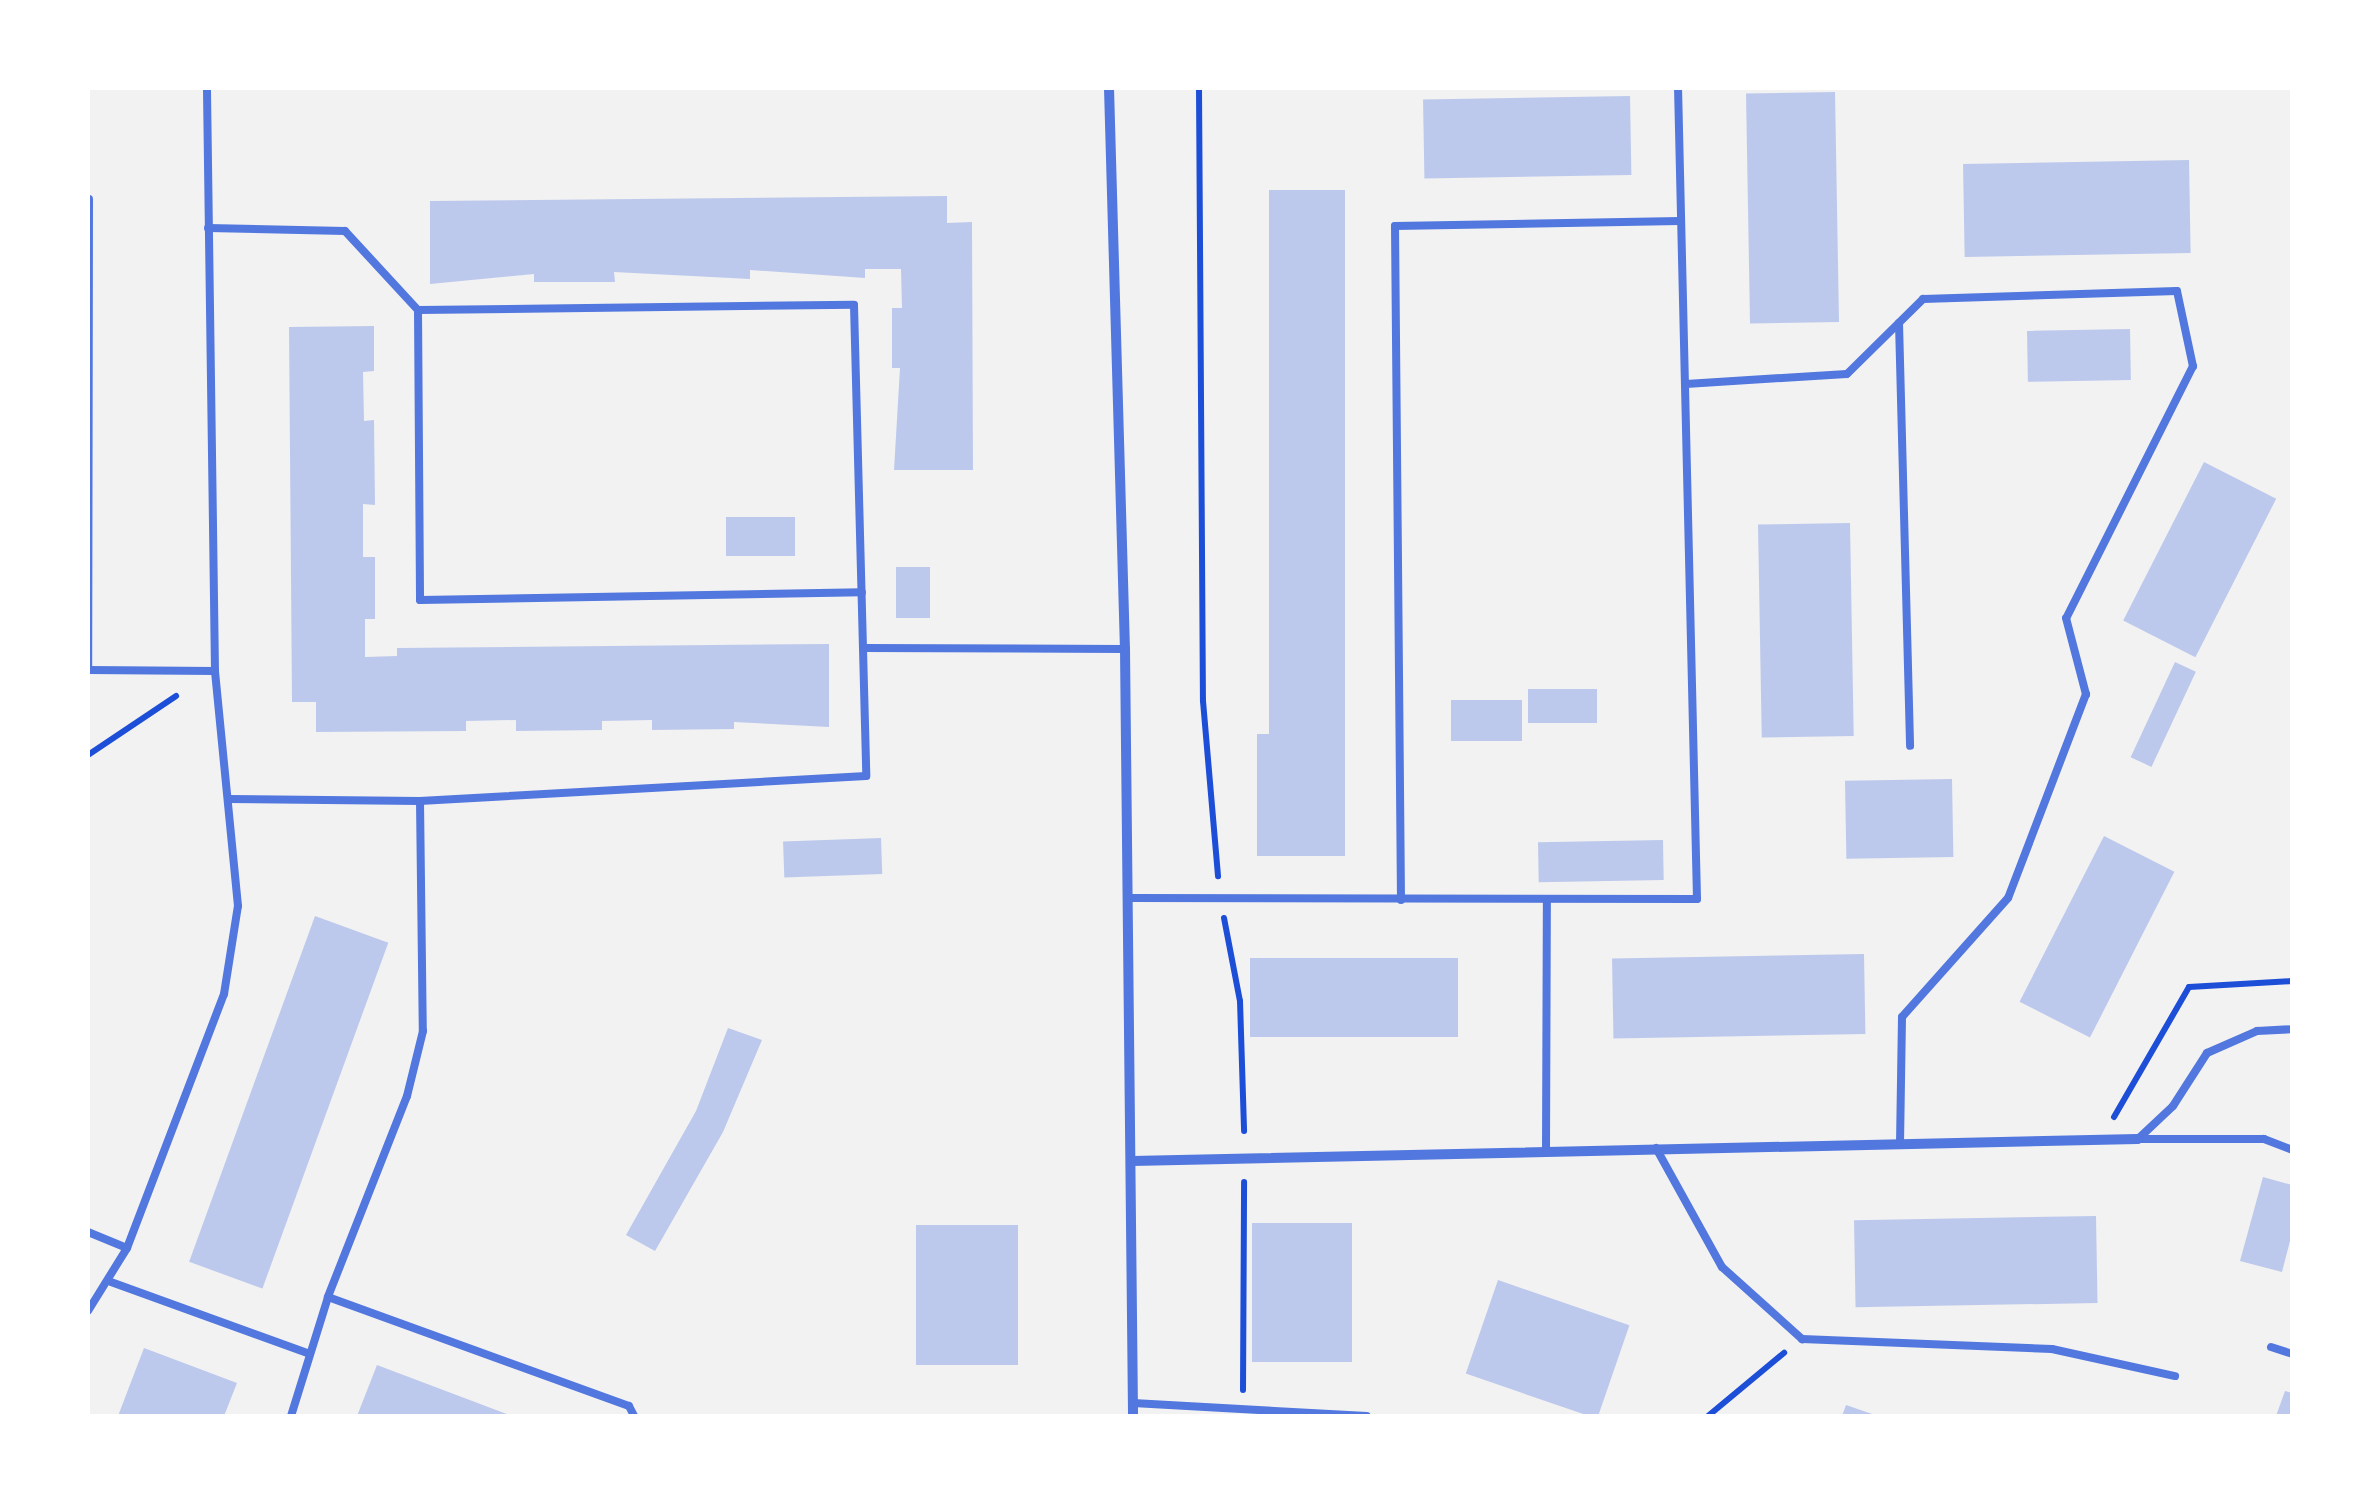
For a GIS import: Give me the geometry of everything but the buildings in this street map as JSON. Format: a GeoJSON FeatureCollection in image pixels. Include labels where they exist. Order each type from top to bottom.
{"type":"FeatureCollection","features":[{"type":"Feature","properties":{"kind":"street"},"geometry":{"type":"LineString","coordinates":[[1110,88],[1125,649],[1133,1416]]}},
{"type":"Feature","properties":{"kind":"street"},"geometry":{"type":"LineString","coordinates":[[1132,1161],[2138,1138]]}},
{"type":"Feature","properties":{"kind":"lane"},"geometry":{"type":"LineString","coordinates":[[88,1311],[110,1282],[127,1248],[224,994],[238,906],[215,671],[207,88]]}},
{"type":"Feature","properties":{"kind":"lane"},"geometry":{"type":"LineString","coordinates":[[1129,898],[1547,902],[1697,899],[1678,88]]}},
{"type":"Feature","properties":{"kind":"lane"},"geometry":{"type":"LineString","coordinates":[[89,199],[88,670],[215,671]]}},
{"type":"Feature","properties":{"kind":"lane"},"geometry":{"type":"LineString","coordinates":[[1401,900],[1395,226],[1680,221]]}},
{"type":"Feature","properties":{"kind":"lane"},"geometry":{"type":"LineString","coordinates":[[208,228],[345,231],[418,310],[420,600],[862,592]]}},
{"type":"Feature","properties":{"kind":"lane"},"geometry":{"type":"LineString","coordinates":[[1686,384],[1847,374],[1923,299],[2178,291],[2193,366],[2066,618],[2086,694],[2008,898],[1902,1016],[1900,1144]]}},
{"type":"Feature","properties":{"kind":"lane"},"geometry":{"type":"LineString","coordinates":[[228,798],[420,801],[866,776],[854,305],[418,310]]}},
{"type":"Feature","properties":{"kind":"lane"},"geometry":{"type":"LineString","coordinates":[[1899,323],[1910,746]]}},
{"type":"Feature","properties":{"kind":"lane"},"geometry":{"type":"LineString","coordinates":[[862,648],[1125,649]]}},
{"type":"Feature","properties":{"kind":"lane"},"geometry":{"type":"LineString","coordinates":[[291,1416],[307,1354],[407,1096],[423,1032],[420,801]]}},
{"type":"Feature","properties":{"kind":"lane"},"geometry":{"type":"LineString","coordinates":[[1546,1151],[1547,902]]}},
{"type":"Feature","properties":{"kind":"lane"},"geometry":{"type":"LineString","coordinates":[[2138,1138],[2173,1106],[2206,1053],[2258,1031],[2292,1029]]}},
{"type":"Feature","properties":{"kind":"lane"},"geometry":{"type":"LineString","coordinates":[[2138,1138],[2264,1139],[2292,1150]]}},
{"type":"Feature","properties":{"kind":"lane"},"geometry":{"type":"LineString","coordinates":[[1656,1148],[1722,1267],[1802,1339],[2052,1349],[2175,1376]]}},
{"type":"Feature","properties":{"kind":"lane"},"geometry":{"type":"LineString","coordinates":[[88,1232],[127,1248]]}},
{"type":"Feature","properties":{"kind":"lane"},"geometry":{"type":"LineString","coordinates":[[110,1282],[307,1354]]}},
{"type":"Feature","properties":{"kind":"lane"},"geometry":{"type":"LineString","coordinates":[[328,1297],[629,1406],[634,1416]]}},
{"type":"Feature","properties":{"kind":"lane"},"geometry":{"type":"LineString","coordinates":[[2272,1347],[2292,1354]]}},
{"type":"Feature","properties":{"kind":"lane"},"geometry":{"type":"LineString","coordinates":[[1133,1404],[1367,1416]]}},
{"type":"Feature","properties":{"kind":"path"},"geometry":{"type":"LineString","coordinates":[[88,755],[215,671]]}},
{"type":"Feature","properties":{"kind":"path"},"geometry":{"type":"LineString","coordinates":[[2101,1140],[2189,987],[2292,981]]}},
{"type":"Feature","properties":{"kind":"path"},"geometry":{"type":"LineString","coordinates":[[1241,1131],[1244,1409]]}},
{"type":"Feature","properties":{"kind":"path"},"geometry":{"type":"LineString","coordinates":[[1708,1416],[1802,1339]]}}]}
